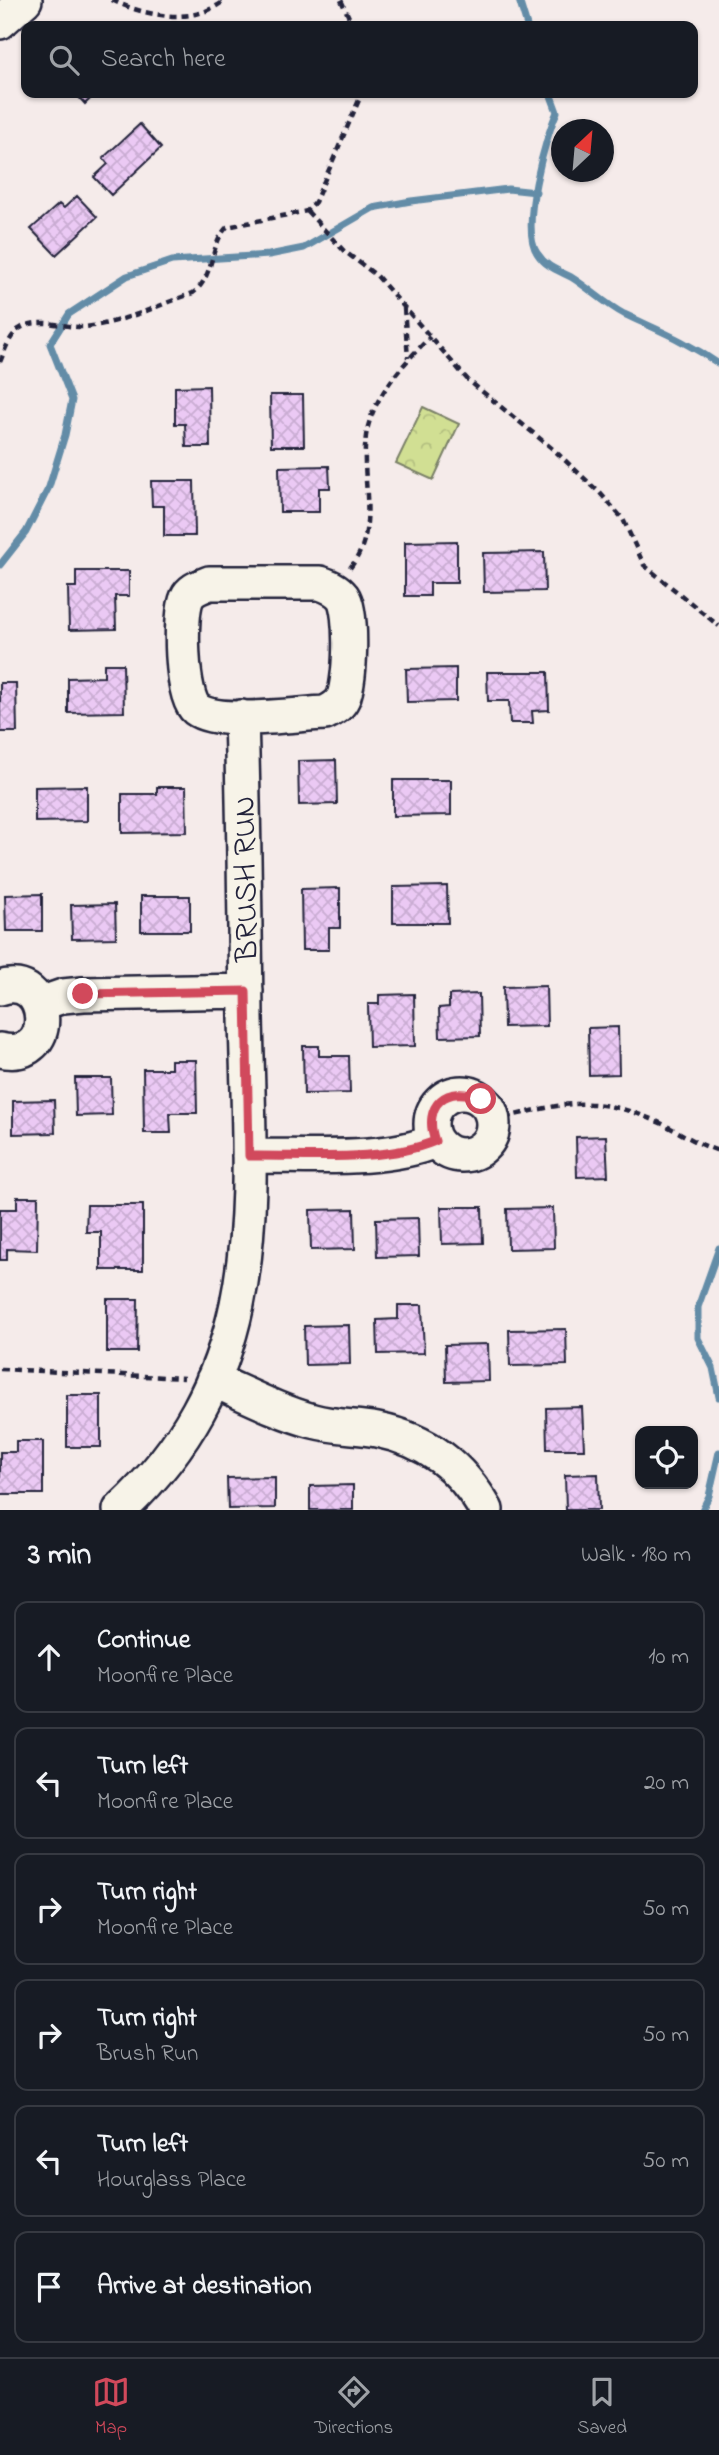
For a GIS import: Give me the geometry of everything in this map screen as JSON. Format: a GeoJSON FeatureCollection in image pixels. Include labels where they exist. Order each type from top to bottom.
{"type":"FeatureCollection","features":[{"type":"Feature","properties":{"kind":"street"},"geometry":{"type":"LineString","coordinates":[[0,22],[24,0]]}},
{"type":"Feature","properties":{"kind":"street"},"geometry":{"type":"LineString","coordinates":[[209,583],[320,583],[335,588],[345,598],[349,613],[348,685],[343,699],[325,713],[241,717],[209,715],[195,709],[189,701],[184,689],[184,611],[187,598],[195,589],[209,583]]}},
{"type":"Feature","properties":{"kind":"street","name":"BRUSH RUN"},"geometry":{"type":"LineString","coordinates":[[120,1510],[154,1476],[174,1449],[213,1380],[232,1331],[246,1260],[249,1156],[241,717]]}},
{"type":"Feature","properties":{"kind":"street"},"geometry":{"type":"LineString","coordinates":[[0,988],[19,987],[32,994],[40,1004],[43,1019],[40,1034],[32,1044],[20,1050],[0,1050]]}},
{"type":"Feature","properties":{"kind":"street"},"geometry":{"type":"LineString","coordinates":[[40,1004],[63,996],[83,994],[246,991]]}},
{"type":"Feature","properties":{"kind":"street"},"geometry":{"type":"LineString","coordinates":[[457,1092],[468,1093],[481,1099],[489,1108],[493,1120],[486,1144],[477,1152],[456,1155],[443,1150],[435,1141],[430,1128],[431,1116],[437,1104],[457,1092]]}},
{"type":"Feature","properties":{"kind":"street"},"geometry":{"type":"LineString","coordinates":[[249,1156],[392,1153],[416,1149],[435,1141]]}},
{"type":"Feature","properties":{"kind":"street"},"geometry":{"type":"LineString","coordinates":[[213,1380],[311,1421],[375,1430],[429,1448],[453,1465],[472,1486],[486,1510]]}},
{"type":"Feature","properties":{"kind":"path"},"geometry":{"type":"LineString","coordinates":[[112,0],[145,13],[172,16],[200,13],[225,0]]}},
{"type":"Feature","properties":{"kind":"path"},"geometry":{"type":"LineString","coordinates":[[341,0],[351,21]]}},
{"type":"Feature","properties":{"kind":"path"},"geometry":{"type":"LineString","coordinates":[[0,362],[8,342],[19,330],[44,323],[83,327],[193,293],[204,285],[220,235],[227,227],[307,211],[316,202],[360,98]]}},
{"type":"Feature","properties":{"kind":"path"},"geometry":{"type":"LineString","coordinates":[[307,211],[344,251],[377,276],[467,380],[554,450],[600,493],[623,519],[644,565],[719,626]]}},
{"type":"Feature","properties":{"kind":"path"},"geometry":{"type":"LineString","coordinates":[[404,307],[408,359]]}},
{"type":"Feature","properties":{"kind":"path"},"geometry":{"type":"LineString","coordinates":[[335,588],[361,555],[366,535],[366,438],[372,415],[408,359],[430,337]]}},
{"type":"Feature","properties":{"kind":"path"},"geometry":{"type":"LineString","coordinates":[[493,1120],[550,1105],[583,1101],[607,1104],[659,1122],[700,1145],[719,1151]]}},
{"type":"Feature","properties":{"kind":"path"},"geometry":{"type":"LineString","coordinates":[[0,1369],[213,1380]]}},
{"type":"Feature","properties":{"kind":"green space"},"geometry":{"type":"Polygon","coordinates":[[[423,407],[459,424],[433,480],[396,463],[423,407]]]}},
{"type":"Feature","properties":{"kind":"building"},"geometry":{"type":"Polygon","coordinates":[[[80,98],[91,98],[85,104],[80,98]]]}},
{"type":"Feature","properties":{"kind":"building"},"geometry":{"type":"Polygon","coordinates":[[[140,124],[161,148],[111,195],[94,177],[108,164],[103,158],[140,124]]]}},
{"type":"Feature","properties":{"kind":"building"},"geometry":{"type":"Polygon","coordinates":[[[77,196],[97,217],[56,255],[31,229],[59,204],[64,208],[77,196]]]}},
{"type":"Feature","properties":{"kind":"building"},"geometry":{"type":"Polygon","coordinates":[[[209,386],[210,447],[186,447],[185,424],[175,424],[175,387],[209,386]]]}},
{"type":"Feature","properties":{"kind":"building"},"geometry":{"type":"Polygon","coordinates":[[[270,395],[303,395],[304,446],[271,446],[270,395]]]}},
{"type":"Feature","properties":{"kind":"building"},"geometry":{"type":"Polygon","coordinates":[[[329,466],[330,488],[319,488],[319,512],[280,512],[279,467],[329,466]]]}},
{"type":"Feature","properties":{"kind":"building"},"geometry":{"type":"Polygon","coordinates":[[[151,481],[194,481],[195,536],[164,536],[164,506],[152,506],[151,481]]]}},
{"type":"Feature","properties":{"kind":"building"},"geometry":{"type":"Polygon","coordinates":[[[457,541],[457,583],[430,583],[430,596],[405,596],[405,542],[457,541]]]}},
{"type":"Feature","properties":{"kind":"building"},"geometry":{"type":"Polygon","coordinates":[[[544,552],[545,591],[484,592],[483,553],[544,552]]]}},
{"type":"Feature","properties":{"kind":"building"},"geometry":{"type":"Polygon","coordinates":[[[76,571],[129,571],[129,596],[115,596],[116,629],[69,630],[68,587],[76,587],[76,571]]]}},
{"type":"Feature","properties":{"kind":"building"},"geometry":{"type":"Polygon","coordinates":[[[104,664],[123,664],[124,712],[68,713],[68,678],[104,677],[104,664]]]}},
{"type":"Feature","properties":{"kind":"building"},"geometry":{"type":"Polygon","coordinates":[[[456,668],[456,701],[407,702],[406,669],[456,668]]]}},
{"type":"Feature","properties":{"kind":"building"},"geometry":{"type":"Polygon","coordinates":[[[487,672],[548,672],[549,710],[532,711],[533,723],[510,723],[509,701],[488,701],[487,672]]]}},
{"type":"Feature","properties":{"kind":"building"},"geometry":{"type":"Polygon","coordinates":[[[0,683],[16,683],[17,732],[0,732],[0,683]]]}},
{"type":"Feature","properties":{"kind":"building"},"geometry":{"type":"Polygon","coordinates":[[[336,760],[337,804],[299,805],[298,761],[336,760]]]}},
{"type":"Feature","properties":{"kind":"building"},"geometry":{"type":"Polygon","coordinates":[[[393,780],[451,780],[451,815],[393,816],[393,780]]]}},
{"type":"Feature","properties":{"kind":"building"},"geometry":{"type":"Polygon","coordinates":[[[87,786],[87,821],[35,822],[35,787],[87,786]]]}},
{"type":"Feature","properties":{"kind":"building"},"geometry":{"type":"Polygon","coordinates":[[[157,787],[186,787],[187,832],[122,833],[122,794],[157,794],[157,787]]]}},
{"type":"Feature","properties":{"kind":"building"},"geometry":{"type":"Polygon","coordinates":[[[447,886],[448,923],[393,923],[393,887],[447,886]]]}},
{"type":"Feature","properties":{"kind":"building"},"geometry":{"type":"Polygon","coordinates":[[[340,888],[340,928],[329,928],[329,950],[302,950],[301,889],[340,888]]]}},
{"type":"Feature","properties":{"kind":"building"},"geometry":{"type":"Polygon","coordinates":[[[42,894],[42,931],[6,931],[5,895],[42,894]]]}},
{"type":"Feature","properties":{"kind":"building"},"geometry":{"type":"Polygon","coordinates":[[[141,896],[190,896],[190,931],[141,931],[141,896]]]}},
{"type":"Feature","properties":{"kind":"building"},"geometry":{"type":"Polygon","coordinates":[[[115,904],[116,938],[72,939],[71,905],[115,904]]]}},
{"type":"Feature","properties":{"kind":"building"},"geometry":{"type":"Polygon","coordinates":[[[546,986],[547,1026],[504,1027],[503,987],[546,986]]]}},
{"type":"Feature","properties":{"kind":"building"},"geometry":{"type":"Polygon","coordinates":[[[414,994],[415,1046],[369,1047],[368,1004],[379,1004],[379,995],[414,994]]]}},
{"type":"Feature","properties":{"kind":"building"},"geometry":{"type":"Polygon","coordinates":[[[479,994],[480,1036],[440,1037],[439,1008],[449,1007],[449,995],[479,994]]]}},
{"type":"Feature","properties":{"kind":"building"},"geometry":{"type":"Polygon","coordinates":[[[618,1027],[619,1074],[589,1075],[588,1028],[618,1027]]]}},
{"type":"Feature","properties":{"kind":"building"},"geometry":{"type":"Polygon","coordinates":[[[303,1046],[319,1046],[319,1056],[349,1056],[350,1093],[304,1094],[303,1046]]]}},
{"type":"Feature","properties":{"kind":"building"},"geometry":{"type":"Polygon","coordinates":[[[171,1060],[196,1060],[197,1113],[170,1113],[171,1133],[144,1133],[143,1069],[171,1069],[171,1060]]]}},
{"type":"Feature","properties":{"kind":"building"},"geometry":{"type":"Polygon","coordinates":[[[75,1078],[111,1078],[112,1115],[76,1116],[75,1078]]]}},
{"type":"Feature","properties":{"kind":"building"},"geometry":{"type":"Polygon","coordinates":[[[54,1100],[55,1133],[13,1134],[13,1101],[54,1100]]]}},
{"type":"Feature","properties":{"kind":"building"},"geometry":{"type":"Polygon","coordinates":[[[606,1136],[608,1176],[577,1177],[576,1137],[606,1136]]]}},
{"type":"Feature","properties":{"kind":"building"},"geometry":{"type":"Polygon","coordinates":[[[17,1197],[38,1197],[37,1250],[7,1249],[7,1260],[0,1260],[0,1209],[17,1209],[17,1197]]]}},
{"type":"Feature","properties":{"kind":"building"},"geometry":{"type":"Polygon","coordinates":[[[87,1205],[143,1205],[143,1270],[101,1270],[101,1232],[86,1232],[87,1205]]]}},
{"type":"Feature","properties":{"kind":"building"},"geometry":{"type":"Polygon","coordinates":[[[441,1207],[482,1207],[483,1243],[442,1244],[441,1207]]]}},
{"type":"Feature","properties":{"kind":"building"},"geometry":{"type":"Polygon","coordinates":[[[553,1208],[554,1248],[508,1249],[507,1209],[553,1208]]]}},
{"type":"Feature","properties":{"kind":"building"},"geometry":{"type":"Polygon","coordinates":[[[354,1209],[355,1249],[311,1250],[310,1210],[354,1209]]]}},
{"type":"Feature","properties":{"kind":"building"},"geometry":{"type":"Polygon","coordinates":[[[418,1218],[419,1256],[377,1257],[376,1219],[418,1218]]]}},
{"type":"Feature","properties":{"kind":"building"},"geometry":{"type":"Polygon","coordinates":[[[107,1299],[138,1299],[137,1352],[107,1352],[107,1299]]]}},
{"type":"Feature","properties":{"kind":"building"},"geometry":{"type":"Polygon","coordinates":[[[398,1305],[422,1305],[424,1353],[378,1354],[377,1320],[398,1319],[398,1305]]]}},
{"type":"Feature","properties":{"kind":"building"},"geometry":{"type":"Polygon","coordinates":[[[349,1325],[350,1364],[305,1365],[304,1326],[349,1325]]]}},
{"type":"Feature","properties":{"kind":"building"},"geometry":{"type":"Polygon","coordinates":[[[566,1329],[567,1365],[510,1366],[509,1330],[566,1329]]]}},
{"type":"Feature","properties":{"kind":"building"},"geometry":{"type":"Polygon","coordinates":[[[488,1344],[489,1381],[446,1382],[445,1345],[488,1344]]]}},
{"type":"Feature","properties":{"kind":"building"},"geometry":{"type":"Polygon","coordinates":[[[67,1395],[101,1395],[101,1447],[67,1447],[67,1395]]]}},
{"type":"Feature","properties":{"kind":"building"},"geometry":{"type":"Polygon","coordinates":[[[582,1407],[584,1449],[547,1449],[546,1408],[582,1407]]]}},
{"type":"Feature","properties":{"kind":"building"},"geometry":{"type":"Polygon","coordinates":[[[16,1441],[43,1441],[43,1494],[0,1494],[0,1452],[16,1452],[16,1441]]]}},
{"type":"Feature","properties":{"kind":"building"},"geometry":{"type":"Polygon","coordinates":[[[598,1474],[599,1510],[566,1510],[565,1475],[598,1474]]]}},
{"type":"Feature","properties":{"kind":"building"},"geometry":{"type":"Polygon","coordinates":[[[275,1477],[275,1508],[228,1509],[227,1478],[275,1477]]]}},
{"type":"Feature","properties":{"kind":"building"},"geometry":{"type":"Polygon","coordinates":[[[353,1485],[353,1510],[310,1510],[310,1486],[353,1485]]]}},
{"type":"Feature","properties":{"kind":"waterway"},"geometry":{"type":"LineString","coordinates":[[519,0],[525,21]]}},
{"type":"Feature","properties":{"kind":"waterway"},"geometry":{"type":"LineString","coordinates":[[552,98],[557,112],[541,161],[531,224],[532,241],[540,258],[578,281],[617,310],[684,343],[719,364]]}},
{"type":"Feature","properties":{"kind":"waterway"},"geometry":{"type":"LineString","coordinates":[[0,565],[26,532],[49,487],[65,435],[72,400],[50,344],[69,314],[127,276],[172,261],[269,255],[304,248],[373,208],[508,189],[536,192]]}},
{"type":"Feature","properties":{"kind":"waterway"},"geometry":{"type":"LineString","coordinates":[[719,1248],[698,1307],[698,1338],[713,1368],[719,1397]]}},
{"type":"Feature","properties":{"kind":"waterway"},"geometry":{"type":"LineString","coordinates":[[702,1510],[709,1496],[719,1452]]}},
{"type":"Feature","properties":{"kind":"route"},"geometry":{"type":"LineString","coordinates":[[83,994],[246,991],[249,1156],[392,1153],[416,1149],[435,1141],[430,1128],[431,1116],[437,1104],[446,1097],[457,1092],[468,1093],[481,1099]]}}]}
